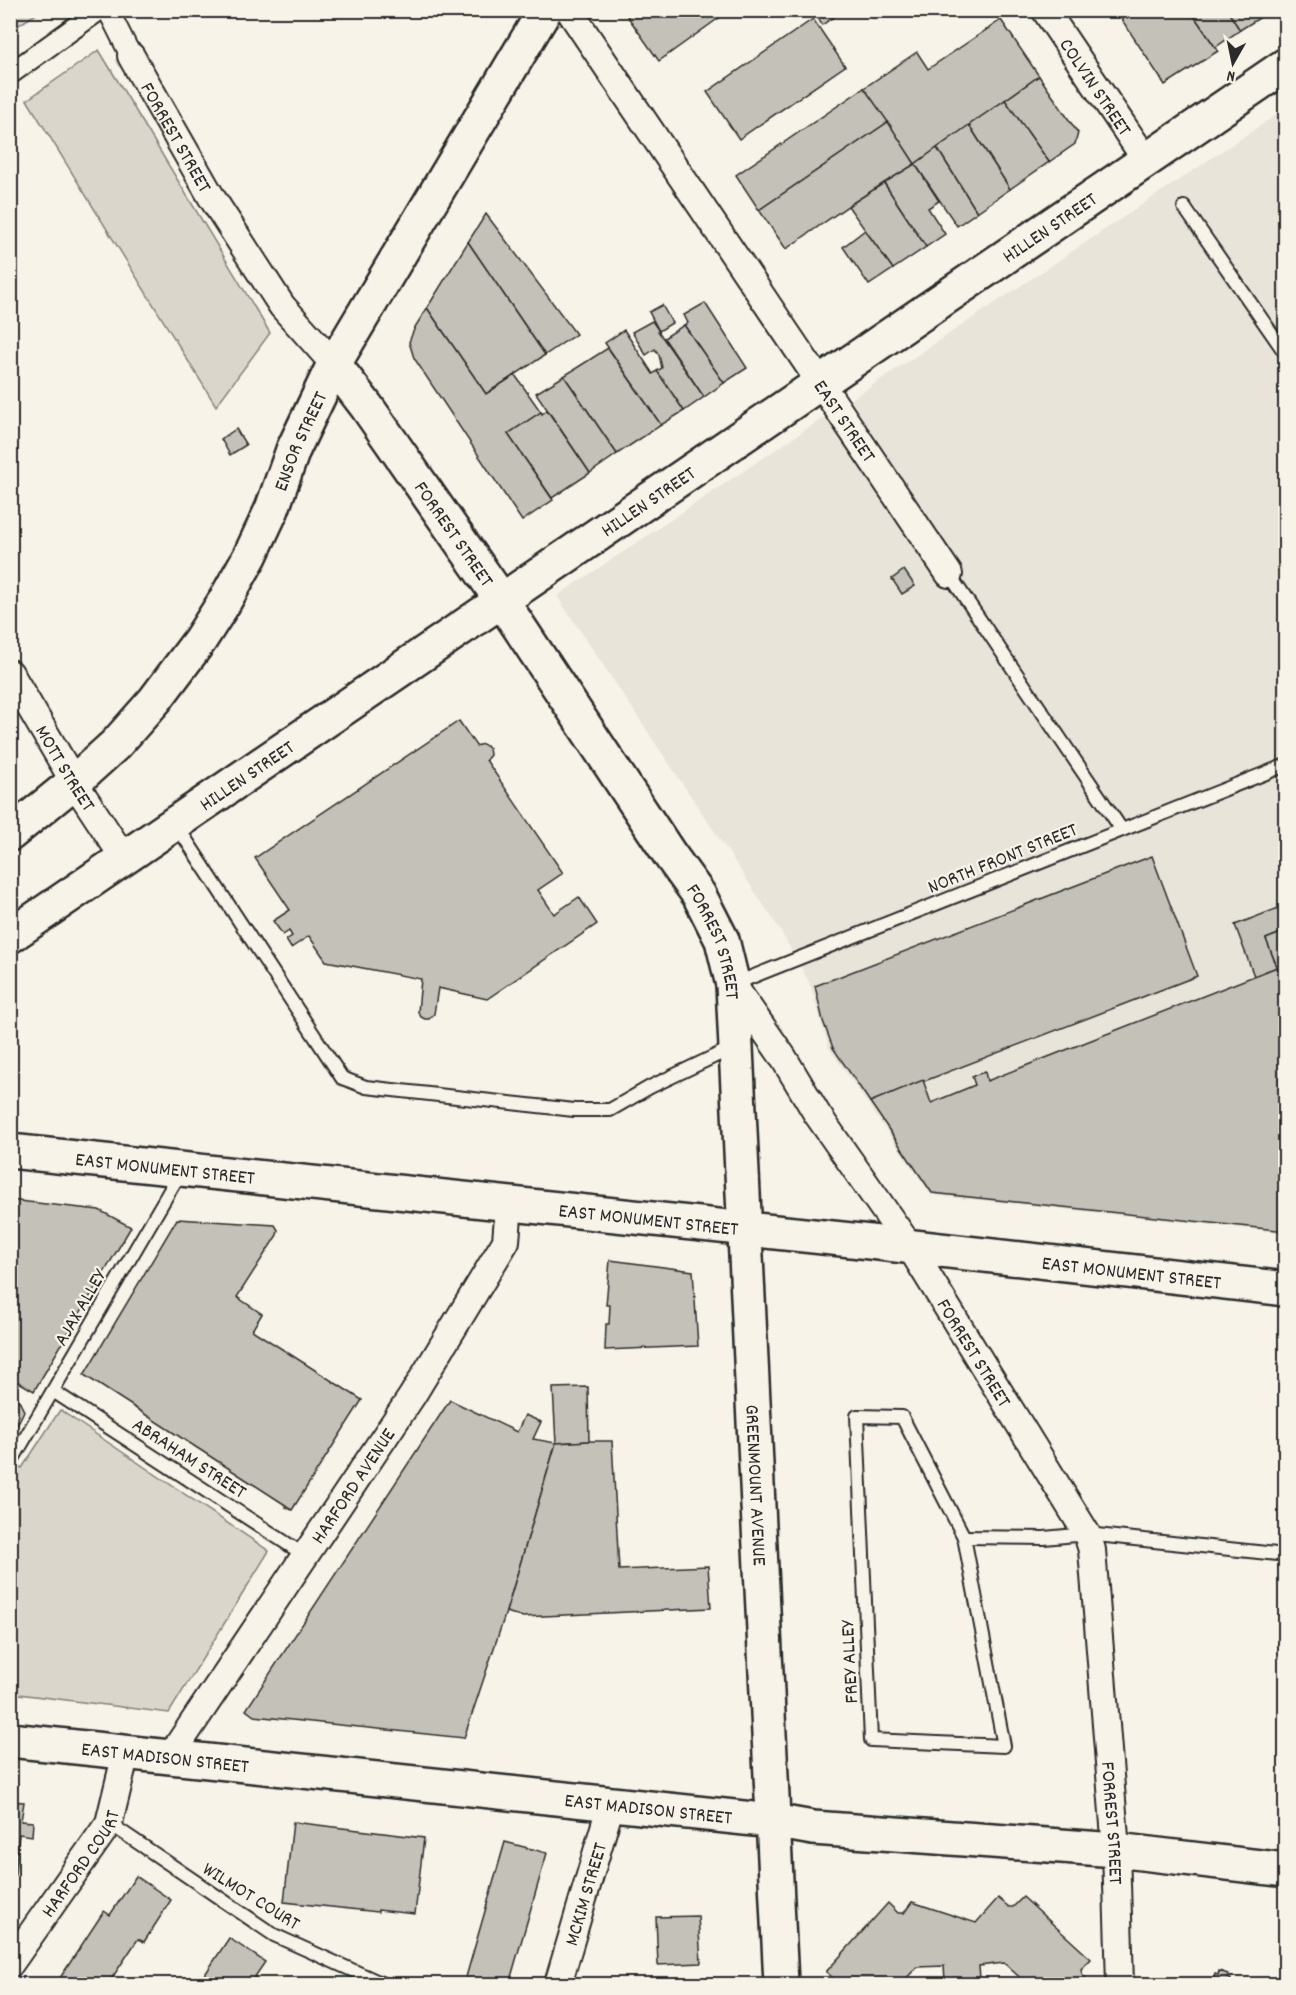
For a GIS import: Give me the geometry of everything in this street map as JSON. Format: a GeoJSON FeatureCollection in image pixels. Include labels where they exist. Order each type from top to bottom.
{"type":"FeatureCollection","features":[{"type":"Feature","properties":{"kind":"main road","name":"ENSOR STREET"},"geometry":{"type":"LineString","coordinates":[[10,834],[116,744],[155,700],[200,640],[250,556],[272,509],[293,450],[334,363],[545,10]]}},
{"type":"Feature","properties":{"kind":"main road","name":"HILLEN STREET"},"geometry":{"type":"LineString","coordinates":[[10,936],[1286,65]]}},
{"type":"Feature","properties":{"kind":"main road","name":"FORREST STREET"},"geometry":{"type":"LineString","coordinates":[[334,363],[368,407],[502,601],[670,855],[699,895],[722,940],[733,985]]}},
{"type":"Feature","properties":{"kind":"main road","name":"GREENMOUNT AVENUE"},"geometry":{"type":"LineString","coordinates":[[733,985],[781,1984]]}},
{"type":"Feature","properties":{"kind":"main road","name":"EAST MONUMENT STREET"},"geometry":{"type":"LineString","coordinates":[[10,1151],[1286,1289]]}},
{"type":"Feature","properties":{"kind":"main road","name":"EAST MADISON STREET"},"geometry":{"type":"LineString","coordinates":[[10,1740],[772,1821],[813,1828],[1116,1850],[1286,1870]]}},
{"type":"Feature","properties":{"kind":"street"},"geometry":{"type":"LineString","coordinates":[[10,74],[99,10]]}},
{"type":"Feature","properties":{"kind":"street","name":"FORREST STREET"},"geometry":{"type":"LineString","coordinates":[[108,10],[131,56],[212,198],[282,306],[334,363]]}},
{"type":"Feature","properties":{"kind":"street","name":"EAST STREET"},"geometry":{"type":"LineString","coordinates":[[569,10],[949,574]]}},
{"type":"Feature","properties":{"kind":"street","name":"COLVIN STREET"},"geometry":{"type":"LineString","coordinates":[[1045,10],[1146,160]]}},
{"type":"Feature","properties":{"kind":"street","name":"MOTT STREET"},"geometry":{"type":"LineString","coordinates":[[10,673],[74,782],[124,858]]}},
{"type":"Feature","properties":{"kind":"street","name":"FORREST STREET"},"geometry":{"type":"LineString","coordinates":[[733,985],[783,1057],[817,1114],[910,1247],[1087,1534],[1092,1550],[1116,1850],[1120,1984]]}},
{"type":"Feature","properties":{"kind":"street","name":"HARFORD AVENUE"},"geometry":{"type":"LineString","coordinates":[[170,1757],[412,1396],[506,1241],[509,1204]]}},
{"type":"Feature","properties":{"kind":"street","name":"HARFORD COURT"},"geometry":{"type":"LineString","coordinates":[[10,1964],[109,1823],[126,1752]]}},
{"type":"Feature","properties":{"kind":"street","name":"MCKIM STREET"},"geometry":{"type":"LineString","coordinates":[[558,1984],[611,1804]]}},
{"type":"Feature","properties":{"kind":"lane"},"geometry":{"type":"LineString","coordinates":[[1184,207],[1286,354]]}},
{"type":"Feature","properties":{"kind":"lane","name":"EAST STREET"},"geometry":{"type":"LineString","coordinates":[[949,574],[1122,830]]}},
{"type":"Feature","properties":{"kind":"lane","name":"NORTH FRONT STREET"},"geometry":{"type":"LineString","coordinates":[[733,985],[1286,765]]}},
{"type":"Feature","properties":{"kind":"lane"},"geometry":{"type":"LineString","coordinates":[[175,823],[342,1078],[366,1087],[574,1110],[610,1110],[650,1087],[735,1047]]}},
{"type":"Feature","properties":{"kind":"lane","name":"AJAX ALLEY"},"geometry":{"type":"LineString","coordinates":[[10,1464],[182,1169]]}},
{"type":"Feature","properties":{"kind":"lane","name":"ABRAHAM STREET"},"geometry":{"type":"LineString","coordinates":[[53,1391],[306,1556]]}},
{"type":"Feature","properties":{"kind":"lane","name":"FREY ALLEY"},"geometry":{"type":"LineString","coordinates":[[857,1416],[902,1417],[964,1537],[1004,1746],[871,1740],[857,1416]]}},
{"type":"Feature","properties":{"kind":"lane"},"geometry":{"type":"LineString","coordinates":[[964,1537],[1044,1538],[1087,1534],[1286,1555]]}},
{"type":"Feature","properties":{"kind":"lane","name":"WILMOT COURT"},"geometry":{"type":"LineString","coordinates":[[109,1823],[274,1935],[382,1984]]}},
{"type":"Feature","properties":{"kind":"shaded area"},"geometry":{"type":"Polygon","coordinates":[[[11,10],[41,10],[41,11],[11,30],[11,10]]]}},
{"type":"Feature","properties":{"kind":"shaded area"},"geometry":{"type":"Polygon","coordinates":[[[99,50],[270,333],[216,406],[27,100],[99,50]]]}},
{"type":"Feature","properties":{"kind":"shaded area"},"geometry":{"type":"Polygon","coordinates":[[[1285,109],[1285,1233],[931,1195],[829,1048],[810,984],[779,928],[557,596],[1285,109]]]}},
{"type":"Feature","properties":{"kind":"shaded area"},"geometry":{"type":"Polygon","coordinates":[[[60,1410],[269,1551],[169,1713],[11,1693],[11,1463],[22,1468],[60,1410]]]}},
{"type":"Feature","properties":{"kind":"building"},"geometry":{"type":"Polygon","coordinates":[[[623,10],[730,10],[659,61],[623,10]]]}},
{"type":"Feature","properties":{"kind":"building"},"geometry":{"type":"Polygon","coordinates":[[[813,10],[844,10],[822,25],[813,10]]]}},
{"type":"Feature","properties":{"kind":"building"},"geometry":{"type":"Polygon","coordinates":[[[868,10],[885,10],[873,18],[868,10]]]}},
{"type":"Feature","properties":{"kind":"building"},"geometry":{"type":"Polygon","coordinates":[[[1129,10],[1190,10],[1218,51],[1165,85],[1120,17],[1129,10]]]}},
{"type":"Feature","properties":{"kind":"building"},"geometry":{"type":"Polygon","coordinates":[[[1190,10],[1227,10],[1240,30],[1216,47],[1218,51],[1190,10]]]}},
{"type":"Feature","properties":{"kind":"building"},"geometry":{"type":"Polygon","coordinates":[[[1227,10],[1260,10],[1264,15],[1240,30],[1227,10]]]}},
{"type":"Feature","properties":{"kind":"building"},"geometry":{"type":"Polygon","coordinates":[[[813,19],[845,66],[739,139],[707,92],[813,19]]]}},
{"type":"Feature","properties":{"kind":"building"},"geometry":{"type":"Polygon","coordinates":[[[1001,20],[1039,76],[915,164],[864,88],[917,52],[928,69],[1001,20]]]}},
{"type":"Feature","properties":{"kind":"building"},"geometry":{"type":"Polygon","coordinates":[[[1039,76],[1078,133],[1075,144],[1049,162],[1005,100],[1039,76]]]}},
{"type":"Feature","properties":{"kind":"building"},"geometry":{"type":"Polygon","coordinates":[[[864,88],[888,122],[759,210],[736,175],[864,88]]]}},
{"type":"Feature","properties":{"kind":"building"},"geometry":{"type":"Polygon","coordinates":[[[1005,100],[1049,162],[1010,189],[969,125],[1005,100]]]}},
{"type":"Feature","properties":{"kind":"building"},"geometry":{"type":"Polygon","coordinates":[[[888,122],[915,164],[786,249],[759,210],[888,122]]]}},
{"type":"Feature","properties":{"kind":"building"},"geometry":{"type":"Polygon","coordinates":[[[969,125],[1010,189],[977,212],[937,148],[969,125]]]}},
{"type":"Feature","properties":{"kind":"building"},"geometry":{"type":"Polygon","coordinates":[[[937,148],[977,212],[957,226],[915,164],[937,148]]]}},
{"type":"Feature","properties":{"kind":"building"},"geometry":{"type":"Polygon","coordinates":[[[915,164],[939,201],[928,208],[945,234],[926,247],[884,183],[915,164]]]}},
{"type":"Feature","properties":{"kind":"building"},"geometry":{"type":"Polygon","coordinates":[[[884,183],[926,247],[893,269],[848,206],[884,183]]]}},
{"type":"Feature","properties":{"kind":"building"},"geometry":{"type":"Polygon","coordinates":[[[486,214],[576,334],[545,355],[468,242],[486,214]]]}},
{"type":"Feature","properties":{"kind":"building"},"geometry":{"type":"Polygon","coordinates":[[[865,230],[893,269],[869,285],[843,247],[865,230]]]}},
{"type":"Feature","properties":{"kind":"building"},"geometry":{"type":"Polygon","coordinates":[[[468,242],[545,355],[486,394],[427,308],[468,242]]]}},
{"type":"Feature","properties":{"kind":"building"},"geometry":{"type":"Polygon","coordinates":[[[705,303],[747,368],[724,383],[684,325],[688,323],[684,315],[705,303]]]}},
{"type":"Feature","properties":{"kind":"building"},"geometry":{"type":"Polygon","coordinates":[[[662,305],[672,323],[659,331],[649,312],[662,305]]]}},
{"type":"Feature","properties":{"kind":"building"},"geometry":{"type":"Polygon","coordinates":[[[427,308],[486,394],[515,375],[541,412],[508,434],[553,500],[522,521],[414,358],[409,342],[427,308]]]}},
{"type":"Feature","properties":{"kind":"building"},"geometry":{"type":"Polygon","coordinates":[[[652,321],[704,397],[684,411],[657,371],[662,368],[659,355],[655,349],[646,355],[632,332],[652,321]]]}},
{"type":"Feature","properties":{"kind":"building"},"geometry":{"type":"Polygon","coordinates":[[[684,325],[724,383],[704,397],[664,338],[684,325]]]}},
{"type":"Feature","properties":{"kind":"building"},"geometry":{"type":"Polygon","coordinates":[[[624,330],[653,374],[657,371],[684,411],[661,425],[605,343],[624,330]]]}},
{"type":"Feature","properties":{"kind":"building"},"geometry":{"type":"Polygon","coordinates":[[[608,348],[661,425],[617,454],[564,376],[608,348]]]}},
{"type":"Feature","properties":{"kind":"building"},"geometry":{"type":"Polygon","coordinates":[[[564,376],[617,454],[590,473],[536,393],[564,376]]]}},
{"type":"Feature","properties":{"kind":"building"},"geometry":{"type":"Polygon","coordinates":[[[547,410],[590,473],[552,498],[508,434],[547,410]]]}},
{"type":"Feature","properties":{"kind":"building"},"geometry":{"type":"Polygon","coordinates":[[[236,429],[246,445],[230,455],[221,439],[236,429]]]}},
{"type":"Feature","properties":{"kind":"building"},"geometry":{"type":"Polygon","coordinates":[[[904,570],[915,586],[902,594],[892,579],[904,570]]]}},
{"type":"Feature","properties":{"kind":"building"},"geometry":{"type":"Polygon","coordinates":[[[459,721],[476,746],[483,744],[489,748],[490,755],[486,760],[563,873],[538,890],[554,914],[579,897],[597,924],[487,999],[438,988],[434,1014],[429,1019],[425,1019],[418,1012],[421,979],[326,961],[309,936],[291,948],[286,940],[292,936],[289,931],[283,935],[273,921],[290,910],[255,858],[459,721]]]}},
{"type":"Feature","properties":{"kind":"building"},"geometry":{"type":"Polygon","coordinates":[[[1152,856],[1197,976],[870,1102],[833,1048],[823,1021],[815,986],[1152,856]]]}},
{"type":"Feature","properties":{"kind":"building"},"geometry":{"type":"Polygon","coordinates":[[[1286,905],[1286,931],[1266,939],[1277,967],[1254,976],[1235,925],[1286,905]]]}},
{"type":"Feature","properties":{"kind":"building"},"geometry":{"type":"Polygon","coordinates":[[[1286,931],[1286,989],[1266,939],[1286,931]]]}},
{"type":"Feature","properties":{"kind":"building"},"geometry":{"type":"Polygon","coordinates":[[[1277,967],[1286,989],[1286,1231],[932,1193],[870,1102],[923,1080],[931,1103],[975,1085],[972,1076],[985,1072],[987,1081],[1277,967]]]}},
{"type":"Feature","properties":{"kind":"building"},"geometry":{"type":"Polygon","coordinates":[[[10,1200],[99,1210],[131,1227],[34,1391],[10,1377],[10,1200]]]}},
{"type":"Feature","properties":{"kind":"building"},"geometry":{"type":"Polygon","coordinates":[[[177,1219],[275,1225],[278,1230],[277,1235],[237,1297],[262,1314],[252,1330],[362,1400],[292,1510],[84,1375],[177,1219]]]}},
{"type":"Feature","properties":{"kind":"building"},"geometry":{"type":"Polygon","coordinates":[[[610,1260],[693,1271],[698,1346],[605,1350],[606,1324],[609,1324],[610,1305],[606,1305],[610,1260]]]}},
{"type":"Feature","properties":{"kind":"building"},"geometry":{"type":"Polygon","coordinates":[[[588,1387],[589,1441],[556,1443],[553,1388],[588,1387]]]}},
{"type":"Feature","properties":{"kind":"building"},"geometry":{"type":"Polygon","coordinates":[[[10,1392],[17,1396],[24,1411],[15,1429],[10,1430],[10,1392]]]}},
{"type":"Feature","properties":{"kind":"building"},"geometry":{"type":"Polygon","coordinates":[[[450,1400],[517,1432],[525,1415],[541,1422],[533,1439],[556,1443],[506,1612],[464,1738],[254,1716],[246,1710],[450,1400]]]}},
{"type":"Feature","properties":{"kind":"building"},"geometry":{"type":"Polygon","coordinates":[[[612,1441],[619,1570],[708,1566],[711,1608],[523,1617],[506,1612],[556,1443],[612,1441]]]}},
{"type":"Feature","properties":{"kind":"building"},"geometry":{"type":"Polygon","coordinates":[[[10,1801],[24,1802],[21,1821],[33,1822],[32,1836],[19,1834],[15,1875],[10,1875],[10,1801]]]}},
{"type":"Feature","properties":{"kind":"building"},"geometry":{"type":"Polygon","coordinates":[[[293,1822],[424,1838],[415,1914],[284,1902],[293,1822]]]}},
{"type":"Feature","properties":{"kind":"building"},"geometry":{"type":"Polygon","coordinates":[[[505,1842],[547,1853],[509,1984],[464,1984],[505,1842]]]}},
{"type":"Feature","properties":{"kind":"building"},"geometry":{"type":"Polygon","coordinates":[[[136,1876],[171,1900],[144,1942],[138,1939],[108,1984],[56,1984],[104,1911],[110,1915],[136,1876]]]}},
{"type":"Feature","properties":{"kind":"building"},"geometry":{"type":"Polygon","coordinates":[[[1023,1897],[1091,1959],[1081,1969],[1082,1974],[1091,1984],[1027,1984],[1004,1963],[979,1966],[980,1979],[945,1980],[944,1966],[917,1967],[901,1984],[837,1984],[837,1981],[826,1972],[888,1903],[898,1913],[904,1913],[912,1902],[976,1923],[998,1898],[1009,1907],[1013,1907],[1023,1897]]]}},
{"type":"Feature","properties":{"kind":"building"},"geometry":{"type":"Polygon","coordinates":[[[698,1916],[701,1963],[658,1965],[656,1917],[698,1916]]]}},
{"type":"Feature","properties":{"kind":"building"},"geometry":{"type":"Polygon","coordinates":[[[229,1938],[265,1962],[250,1984],[207,1984],[202,1979],[229,1938]]]}},
{"type":"Feature","properties":{"kind":"building"},"geometry":{"type":"Polygon","coordinates":[[[1219,1971],[1228,1974],[1227,1978],[1231,1979],[1229,1984],[1212,1984],[1215,1974],[1218,1975],[1219,1971]]]}}]}
